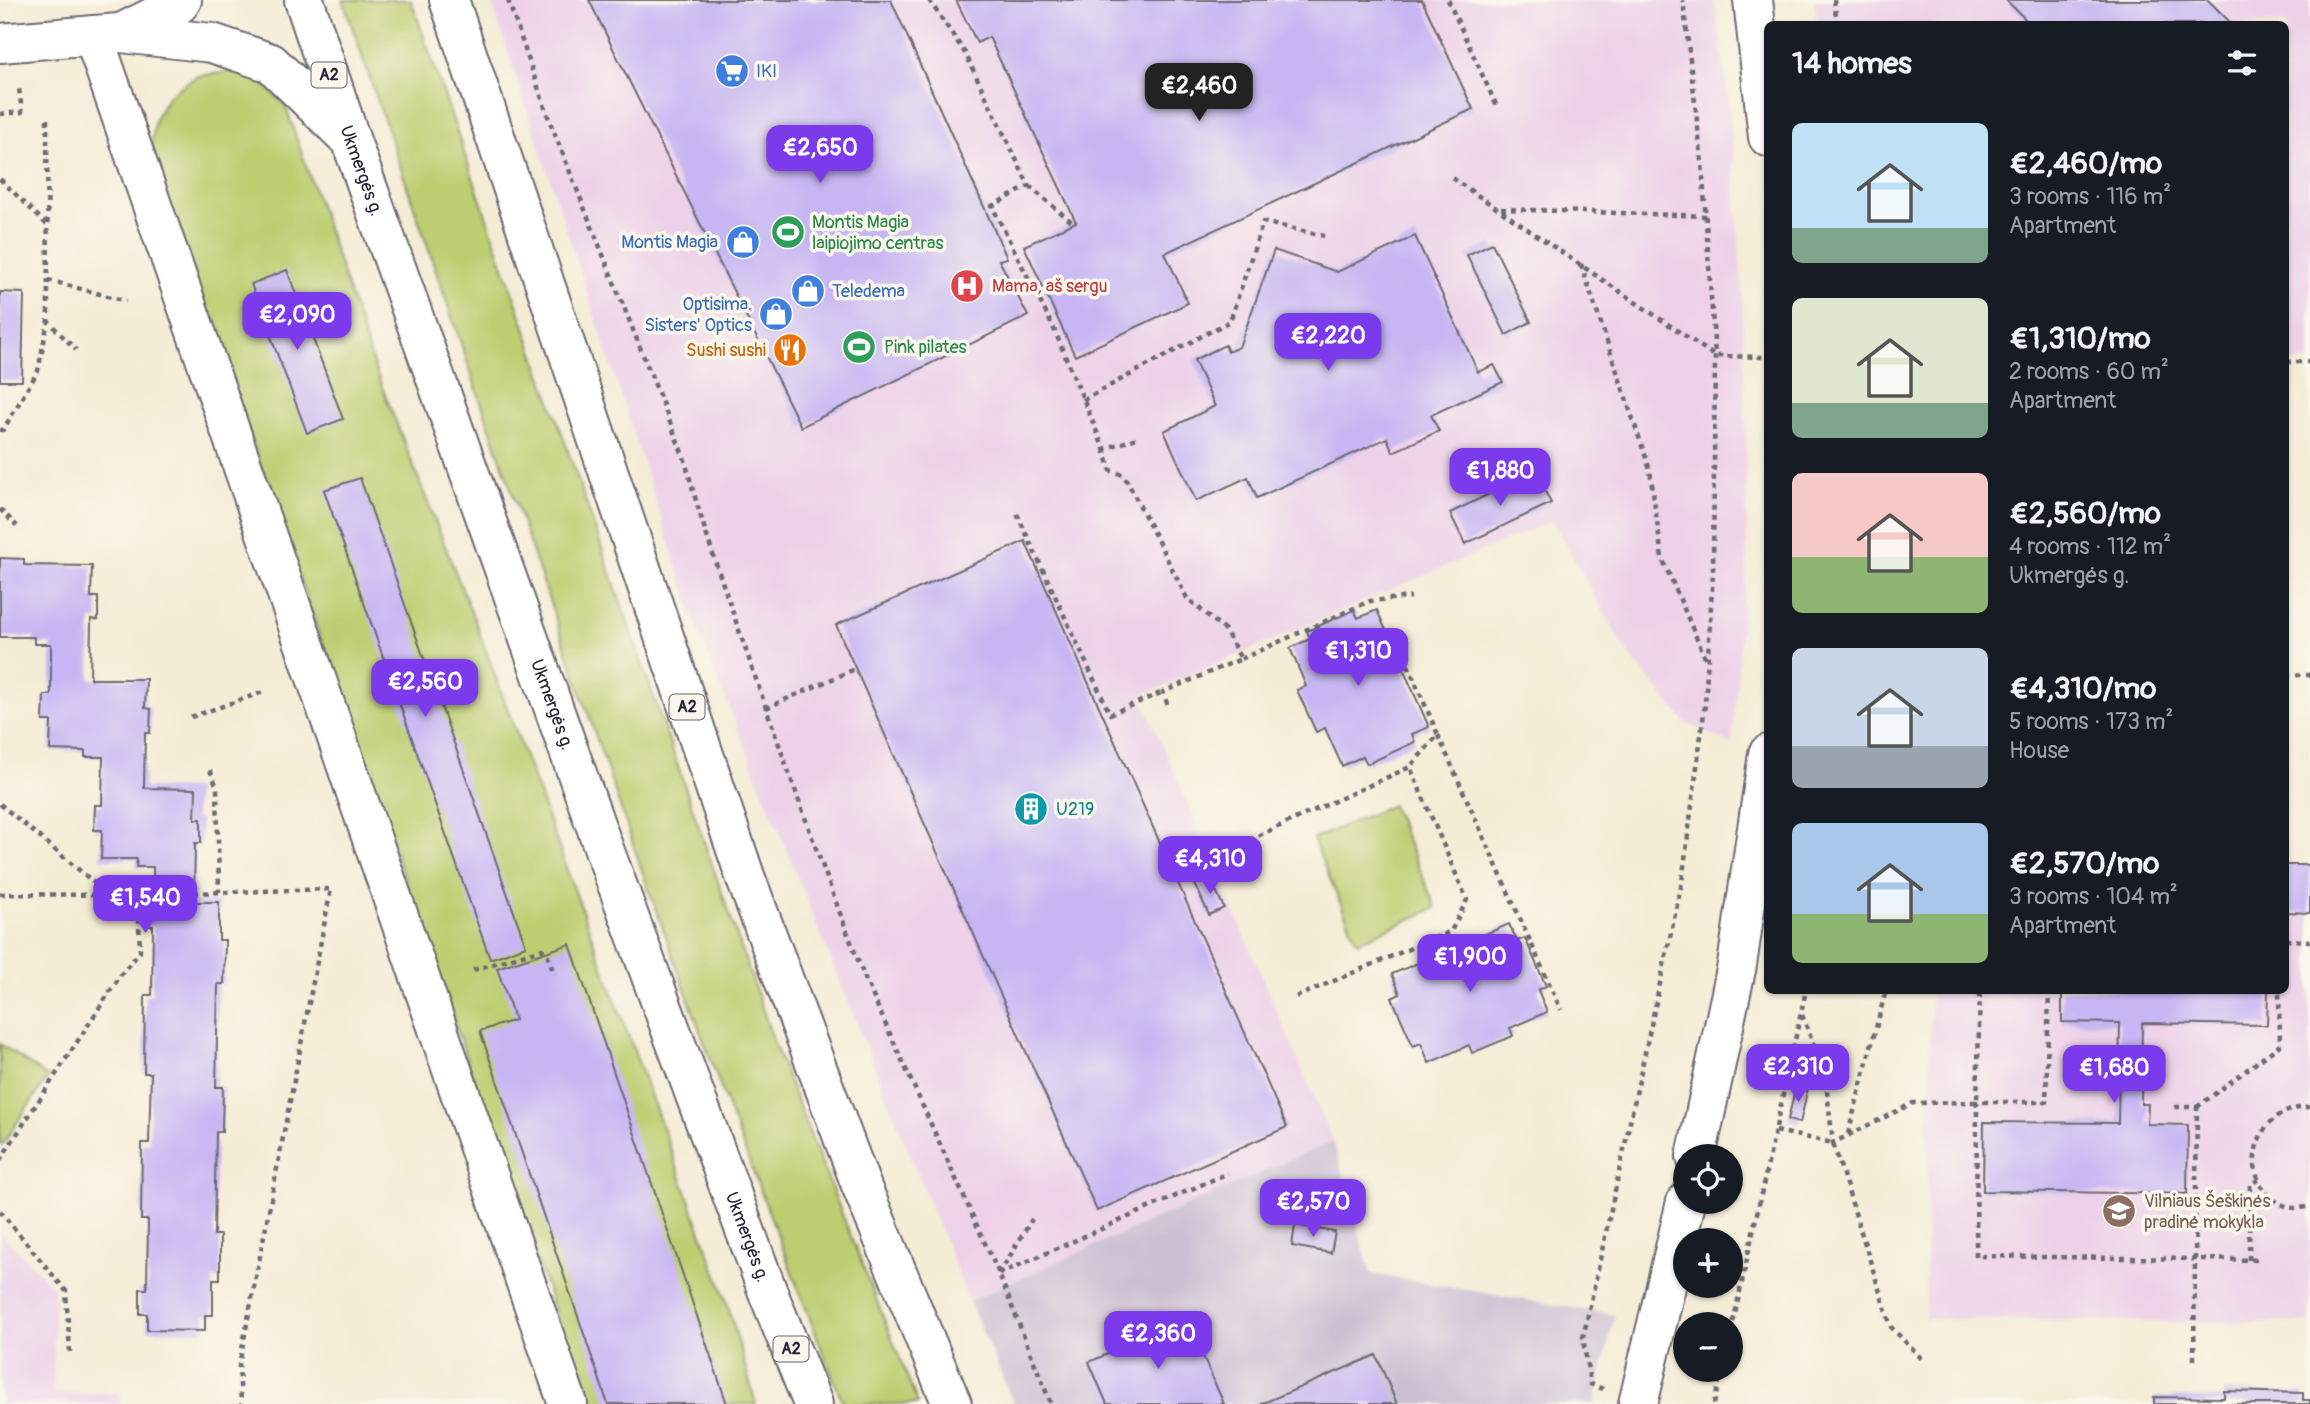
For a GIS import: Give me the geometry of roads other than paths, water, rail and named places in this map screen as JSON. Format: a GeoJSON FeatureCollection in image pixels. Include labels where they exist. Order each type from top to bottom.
{"type":"FeatureCollection","features":[{"type":"Feature","properties":{"kind":"main road"},"geometry":{"type":"LineString","coordinates":[[107,34],[179,4],[182,0]]}},
{"type":"Feature","properties":{"kind":"main road","name":"Ukmergės g."},"geometry":{"type":"LineString","coordinates":[[304,0],[351,141],[604,849],[769,1295],[813,1404]]}},
{"type":"Feature","properties":{"kind":"main road","name":"A2"},"geometry":{"type":"LineString","coordinates":[[449,0],[746,879],[861,1185],[952,1404]]}},
{"type":"Feature","properties":{"kind":"main road"},"geometry":{"type":"LineString","coordinates":[[1753,0],[1764,100]]}},
{"type":"Feature","properties":{"kind":"main road"},"geometry":{"type":"LineString","coordinates":[[107,34],[568,1404]]}},
{"type":"Feature","properties":{"kind":"main road"},"geometry":{"type":"LineString","coordinates":[[0,43],[107,34],[212,43],[271,63],[351,141]]}},
{"type":"Feature","properties":{"kind":"main road"},"geometry":{"type":"LineString","coordinates":[[1699,1144],[1737,965],[1764,781]]}},
{"type":"Feature","properties":{"kind":"main road"},"geometry":{"type":"LineString","coordinates":[[1638,1402],[1683,1214]]}},
{"type":"Feature","properties":{"kind":"place","name":"IKI"},"geometry":{"type":"Point","coordinates":[732,71]}},
{"type":"Feature","properties":{"kind":"place","name":"Montis Magia laipiojimo centras"},"geometry":{"type":"Point","coordinates":[788,232]}},
{"type":"Feature","properties":{"kind":"place","name":"Montis Magia"},"geometry":{"type":"Point","coordinates":[743,242]}},
{"type":"Feature","properties":{"kind":"place","name":"Mama, aš sergu"},"geometry":{"type":"Point","coordinates":[967,286]}},
{"type":"Feature","properties":{"kind":"place","name":"Teledema"},"geometry":{"type":"Point","coordinates":[808,291]}},
{"type":"Feature","properties":{"kind":"place","name":"Optisima. Sisters' Optics"},"geometry":{"type":"Point","coordinates":[776,314]}},
{"type":"Feature","properties":{"kind":"place","name":"Pink pilates"},"geometry":{"type":"Point","coordinates":[859,347]}},
{"type":"Feature","properties":{"kind":"place","name":"Sushi sushi"},"geometry":{"type":"Point","coordinates":[790,350]}},
{"type":"Feature","properties":{"kind":"place","name":"U219"},"geometry":{"type":"Point","coordinates":[1031,809]}},
{"type":"Feature","properties":{"kind":"place","name":"Vilniaus Šeškinės pradinė mokykla"},"geometry":{"type":"Point","coordinates":[2119,1211]}}]}
